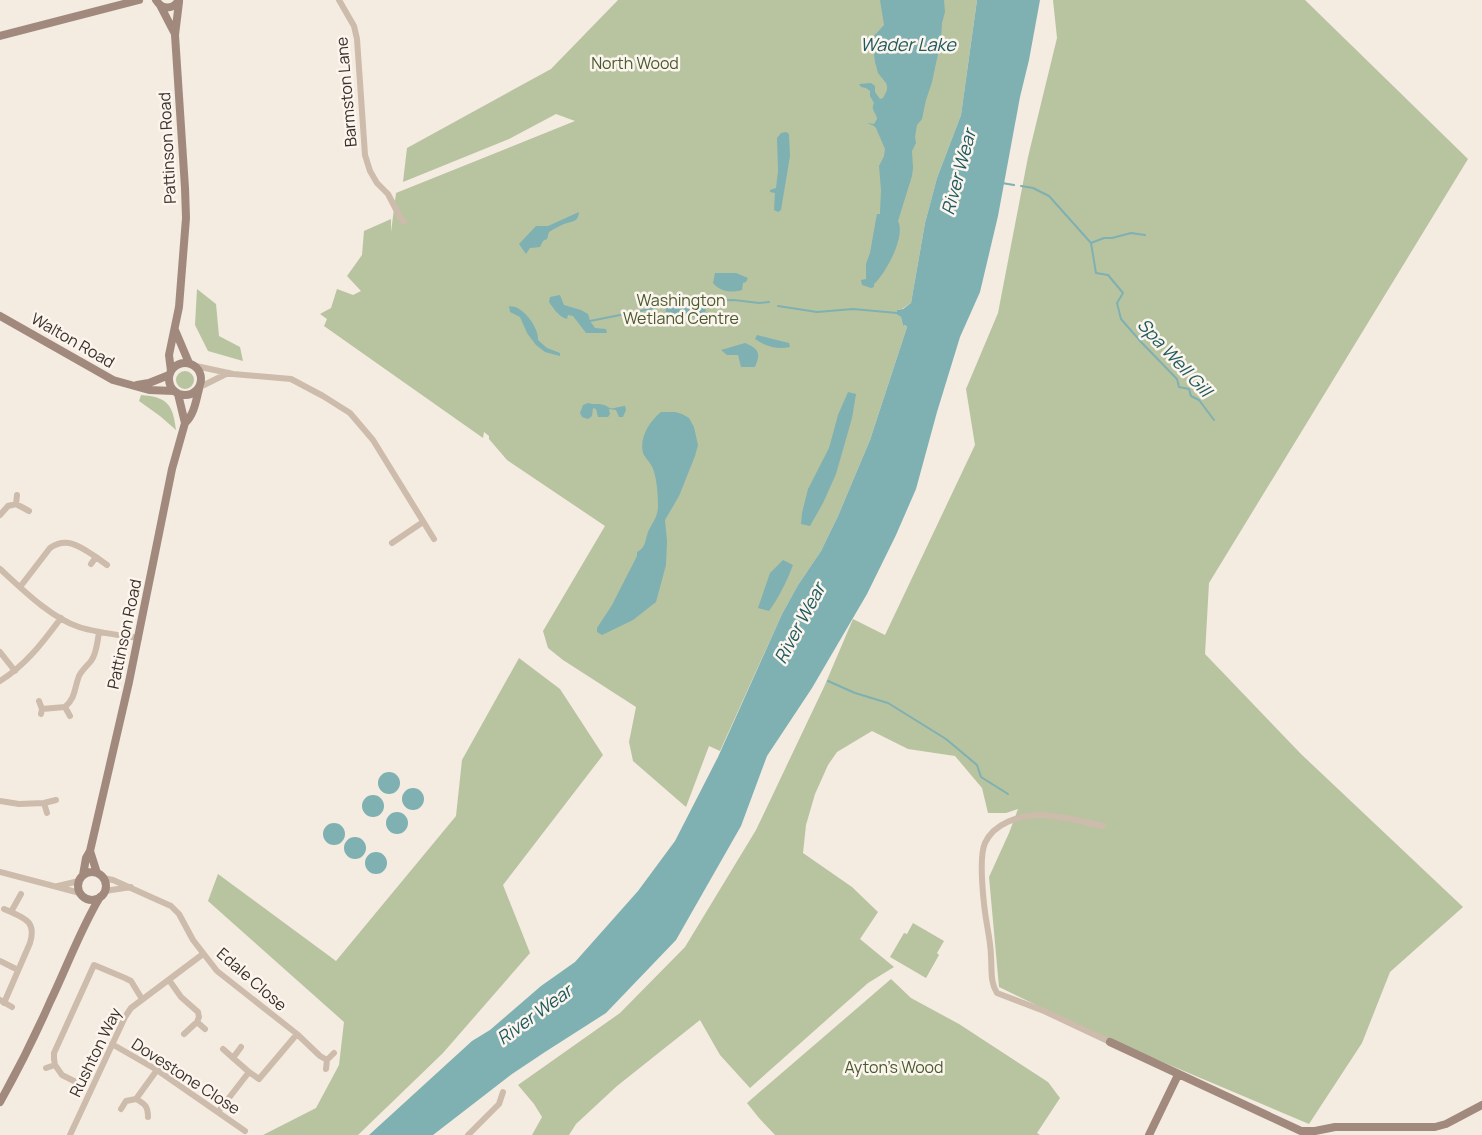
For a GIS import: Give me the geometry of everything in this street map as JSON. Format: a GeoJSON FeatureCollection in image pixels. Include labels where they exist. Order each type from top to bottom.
{"type":"FeatureCollection","features":[{"type":"Feature","properties":{"kind":"street","name":"Barmston Lane"},"geometry":{"type":"LineString","coordinates":[[339,0],[354,26],[357,39],[365,155],[370,171],[377,183],[388,194],[404,222]]}},
{"type":"Feature","properties":{"kind":"street"},"geometry":{"type":"LineString","coordinates":[[0,36],[137,1],[157,2],[164,8],[170,8],[179,1]]}},
{"type":"Feature","properties":{"kind":"street","name":"Pattinson Road"},"geometry":{"type":"LineString","coordinates":[[170,373],[169,355],[175,330],[183,270],[186,218],[175,35],[179,1]]}},
{"type":"Feature","properties":{"kind":"street","name":"Pattinson Road"},"geometry":{"type":"LineString","coordinates":[[157,2],[175,35]]}},
{"type":"Feature","properties":{"kind":"street","name":"Walton Road"},"geometry":{"type":"LineString","coordinates":[[0,316],[113,380],[149,390],[176,393]]}},
{"type":"Feature","properties":{"kind":"street"},"geometry":{"type":"LineString","coordinates":[[175,330],[192,365],[201,376],[199,388]]}},
{"type":"Feature","properties":{"kind":"street"},"geometry":{"type":"LineString","coordinates":[[134,385],[149,383],[170,373],[178,364],[229,373],[291,379],[350,413],[373,440],[434,539]]}},
{"type":"Feature","properties":{"kind":"street"},"geometry":{"type":"LineString","coordinates":[[170,373],[169,384],[176,393],[189,395],[229,373]]}},
{"type":"Feature","properties":{"kind":"street","name":"Pattinson Road"},"geometry":{"type":"LineString","coordinates":[[185,423],[190,419],[199,388]]}},
{"type":"Feature","properties":{"kind":"street","name":"Pattinson Road"},"geometry":{"type":"LineString","coordinates":[[81,878],[90,851],[139,638],[172,469],[185,423],[176,393]]}},
{"type":"Feature","properties":{"kind":"street"},"geometry":{"type":"LineString","coordinates":[[16,495],[16,504]]}},
{"type":"Feature","properties":{"kind":"street"},"geometry":{"type":"LineString","coordinates":[[0,515],[8,506],[16,504],[28,511]]}},
{"type":"Feature","properties":{"kind":"street"},"geometry":{"type":"LineString","coordinates":[[392,543],[423,522]]}},
{"type":"Feature","properties":{"kind":"street"},"geometry":{"type":"LineString","coordinates":[[20,587],[56,543],[73,543],[107,565]]}},
{"type":"Feature","properties":{"kind":"street"},"geometry":{"type":"LineString","coordinates":[[91,564],[96,556]]}},
{"type":"Feature","properties":{"kind":"street"},"geometry":{"type":"LineString","coordinates":[[0,569],[47,609],[76,626],[99,633],[139,638]]}},
{"type":"Feature","properties":{"kind":"street"},"geometry":{"type":"LineString","coordinates":[[0,681],[15,671],[41,645],[61,618]]}},
{"type":"Feature","properties":{"kind":"street"},"geometry":{"type":"LineString","coordinates":[[39,701],[42,712],[65,707],[74,697],[79,677],[95,653],[99,633]]}},
{"type":"Feature","properties":{"kind":"street"},"geometry":{"type":"LineString","coordinates":[[0,652],[15,671]]}},
{"type":"Feature","properties":{"kind":"street"},"geometry":{"type":"LineString","coordinates":[[65,707],[70,716]]}},
{"type":"Feature","properties":{"kind":"street"},"geometry":{"type":"LineString","coordinates":[[0,801],[19,804],[56,800]]}},
{"type":"Feature","properties":{"kind":"street"},"geometry":{"type":"LineString","coordinates":[[44,802],[47,813]]}},
{"type":"Feature","properties":{"kind":"street"},"geometry":{"type":"LineString","coordinates":[[1103,826],[1042,815],[1018,818],[1005,823],[985,843],[982,862],[984,909],[991,952],[992,980],[997,993],[1044,1011],[1301,1131],[1315,1131],[1335,1126],[1435,1128],[1482,1105]]}},
{"type":"Feature","properties":{"kind":"street"},"geometry":{"type":"LineString","coordinates":[[0,1102],[50,1003],[87,918],[106,887],[90,851]]}},
{"type":"Feature","properties":{"kind":"street"},"geometry":{"type":"LineString","coordinates":[[0,872],[58,886],[93,900],[102,894],[131,887]]}},
{"type":"Feature","properties":{"kind":"street"},"geometry":{"type":"LineString","coordinates":[[58,886],[92,872],[100,876]]}},
{"type":"Feature","properties":{"kind":"street","name":"Edale Close"},"geometry":{"type":"LineString","coordinates":[[100,876],[131,887],[171,906],[179,914],[193,940],[217,971],[327,1060]]}},
{"type":"Feature","properties":{"kind":"street"},"geometry":{"type":"LineString","coordinates":[[81,878],[78,889],[82,895],[87,918]]}},
{"type":"Feature","properties":{"kind":"street"},"geometry":{"type":"LineString","coordinates":[[12,1007],[2,1001],[30,943],[32,930],[27,920],[7,910],[21,894]]}},
{"type":"Feature","properties":{"kind":"street","name":"Rushton Way"},"geometry":{"type":"LineString","coordinates":[[70,1135],[124,1017],[142,999],[203,954]]}},
{"type":"Feature","properties":{"kind":"street"},"geometry":{"type":"LineString","coordinates":[[0,961],[18,970]]}},
{"type":"Feature","properties":{"kind":"street"},"geometry":{"type":"LineString","coordinates":[[74,1081],[58,1072],[54,1053],[94,965],[131,981],[142,999]]}},
{"type":"Feature","properties":{"kind":"street"},"geometry":{"type":"LineString","coordinates":[[169,980],[178,993],[198,1012],[197,1022],[184,1034]]}},
{"type":"Feature","properties":{"kind":"street"},"geometry":{"type":"LineString","coordinates":[[197,1022],[205,1029]]}},
{"type":"Feature","properties":{"kind":"street"},"geometry":{"type":"LineString","coordinates":[[223,1049],[259,1079],[297,1034]]}},
{"type":"Feature","properties":{"kind":"street","name":"Dovestone Close"},"geometry":{"type":"LineString","coordinates":[[112,1044],[157,1070],[246,1132]]}},
{"type":"Feature","properties":{"kind":"street"},"geometry":{"type":"LineString","coordinates":[[233,1058],[241,1047]]}},
{"type":"Feature","properties":{"kind":"street"},"geometry":{"type":"LineString","coordinates":[[326,1069],[327,1060],[334,1053]]}},
{"type":"Feature","properties":{"kind":"street"},"geometry":{"type":"LineString","coordinates":[[45,1068],[55,1065]]}},
{"type":"Feature","properties":{"kind":"street"},"geometry":{"type":"LineString","coordinates":[[136,1099],[157,1070]]}},
{"type":"Feature","properties":{"kind":"street"},"geometry":{"type":"LineString","coordinates":[[218,1112],[249,1072]]}},
{"type":"Feature","properties":{"kind":"street"},"geometry":{"type":"LineString","coordinates":[[1149,1135],[1178,1075]]}},
{"type":"Feature","properties":{"kind":"street"},"geometry":{"type":"LineString","coordinates":[[468,1135],[499,1104],[503,1092]]}},
{"type":"Feature","properties":{"kind":"street"},"geometry":{"type":"LineString","coordinates":[[121,1109],[126,1101],[136,1099],[146,1105],[148,1117]]}},
{"type":"Feature","properties":{"kind":"green space","name":"Washington Wetland Centre"},"geometry":{"type":"Polygon","coordinates":[[[618,0],[977,0],[961,115],[937,178],[925,223],[911,303],[897,310],[896,314],[901,317],[903,326],[907,327],[870,440],[838,516],[821,551],[782,614],[720,751],[709,746],[686,807],[633,761],[629,742],[636,707],[548,648],[543,631],[605,526],[507,460],[484,432],[483,438],[324,326],[327,319],[320,314],[331,308],[337,289],[353,295],[361,291],[347,276],[362,255],[364,231],[391,219],[391,232],[396,193],[575,121],[556,114],[509,139],[403,182],[407,148],[551,69],[618,0]]]}},
{"type":"Feature","properties":{"kind":"green space"},"geometry":{"type":"Polygon","coordinates":[[[1053,0],[1305,0],[1468,159],[1209,583],[1205,654],[1301,754],[1463,907],[1390,972],[1362,1043],[1309,1124],[1094,1033],[999,987],[989,877],[1018,809],[1006,813],[988,813],[982,788],[955,756],[908,749],[872,731],[837,752],[828,765],[815,794],[806,825],[803,853],[852,887],[878,912],[860,939],[894,967],[868,983],[750,1088],[720,1055],[700,1020],[617,1086],[576,1124],[569,1135],[532,1135],[542,1117],[518,1085],[620,1013],[685,947],[756,830],[824,687],[853,619],[885,635],[975,445],[966,389],[998,313],[1028,157],[1057,38],[1053,0]]]}},
{"type":"Feature","properties":{"kind":"green space"},"geometry":{"type":"Polygon","coordinates":[[[197,289],[216,304],[219,336],[240,347],[243,361],[208,351],[195,325],[197,289]]]}},
{"type":"Feature","properties":{"kind":"green space"},"geometry":{"type":"Polygon","coordinates":[[[181,371],[189,371],[194,376],[192,387],[181,389],[176,384],[176,376],[181,371]]]}},
{"type":"Feature","properties":{"kind":"green space"},"geometry":{"type":"Polygon","coordinates":[[[141,395],[163,400],[168,404],[173,414],[176,430],[139,401],[141,395]]]}},
{"type":"Feature","properties":{"kind":"green space"},"geometry":{"type":"Polygon","coordinates":[[[519,658],[560,689],[603,755],[503,885],[530,953],[443,1053],[358,1135],[263,1135],[316,1108],[339,1065],[344,1022],[208,901],[218,874],[336,961],[456,816],[462,760],[519,658]]]}},
{"type":"Feature","properties":{"kind":"green space"},"geometry":{"type":"Polygon","coordinates":[[[913,923],[944,941],[926,978],[890,957],[904,933],[907,934],[913,923]]]}},
{"type":"Feature","properties":{"kind":"green space","name":"Ayton's Wood"},"geometry":{"type":"Polygon","coordinates":[[[891,979],[911,998],[959,1024],[1048,1082],[1060,1098],[1037,1133],[1040,1135],[775,1135],[747,1103],[891,979]]]}},
{"type":"Feature","properties":{"kind":"water","name":"Wader Lake"},"geometry":{"type":"Polygon","coordinates":[[[880,0],[944,0],[945,12],[932,82],[922,119],[917,125],[916,143],[912,151],[912,176],[898,221],[900,228],[897,245],[884,272],[871,288],[862,285],[861,280],[866,279],[866,264],[877,214],[880,214],[879,166],[885,149],[876,128],[867,123],[874,124],[877,119],[870,91],[859,84],[871,83],[875,86],[875,92],[880,99],[887,90],[886,83],[878,73],[875,62],[874,55],[878,47],[873,44],[873,37],[884,25],[880,0]]]}},
{"type":"Feature","properties":{"kind":"water","name":"River Wear"},"geometry":{"type":"Polygon","coordinates":[[[977,0],[1040,0],[998,216],[980,292],[960,337],[916,489],[867,594],[812,688],[767,756],[741,826],[676,940],[606,1013],[512,1074],[433,1135],[369,1135],[472,1041],[490,1030],[541,986],[575,962],[638,891],[675,841],[718,757],[782,614],[821,551],[870,440],[907,327],[903,326],[901,317],[896,314],[897,310],[911,303],[925,223],[937,178],[961,115],[977,0]]]}},
{"type":"Feature","properties":{"kind":"water"},"geometry":{"type":"Polygon","coordinates":[[[781,133],[789,134],[790,156],[781,210],[778,212],[774,210],[775,193],[770,190],[776,188],[777,138],[781,133]]]}},
{"type":"Feature","properties":{"kind":"water"},"geometry":{"type":"Polygon","coordinates":[[[579,212],[578,218],[574,221],[549,232],[547,239],[540,247],[530,248],[526,254],[519,244],[536,226],[548,226],[579,212]]]}},
{"type":"Feature","properties":{"kind":"water"},"geometry":{"type":"Polygon","coordinates":[[[715,273],[736,273],[748,278],[743,283],[742,290],[726,291],[713,283],[715,273]]]}},
{"type":"Feature","properties":{"kind":"water"},"geometry":{"type":"Polygon","coordinates":[[[560,295],[564,305],[588,314],[595,328],[606,329],[607,333],[586,333],[573,316],[568,315],[567,319],[559,315],[549,302],[550,297],[560,295]]]}},
{"type":"Feature","properties":{"kind":"water"},"geometry":{"type":"Polygon","coordinates":[[[686,301],[706,305],[705,316],[700,319],[666,313],[665,302],[679,304],[686,301]]]}},
{"type":"Feature","properties":{"kind":"water"},"geometry":{"type":"Polygon","coordinates":[[[509,306],[517,307],[526,315],[535,327],[538,340],[547,348],[560,353],[560,356],[545,352],[536,345],[527,333],[520,317],[510,312],[509,306]]]}},
{"type":"Feature","properties":{"kind":"water"},"geometry":{"type":"Polygon","coordinates":[[[757,335],[789,343],[790,347],[776,348],[767,345],[755,339],[757,335]]]}},
{"type":"Feature","properties":{"kind":"water"},"geometry":{"type":"Polygon","coordinates":[[[745,343],[758,352],[755,367],[741,367],[738,355],[727,355],[721,350],[745,343]]]}},
{"type":"Feature","properties":{"kind":"water"},"geometry":{"type":"Polygon","coordinates":[[[848,392],[856,394],[852,418],[836,474],[810,526],[801,524],[808,489],[829,448],[838,415],[848,392]]]}},
{"type":"Feature","properties":{"kind":"water"},"geometry":{"type":"Polygon","coordinates":[[[602,404],[611,408],[625,406],[626,410],[623,417],[619,417],[616,410],[609,409],[608,417],[598,417],[596,409],[593,408],[592,416],[588,419],[582,417],[580,413],[583,405],[602,404]]]}},
{"type":"Feature","properties":{"kind":"water"},"geometry":{"type":"Polygon","coordinates":[[[661,412],[675,412],[689,418],[694,427],[698,445],[679,496],[665,520],[666,565],[656,602],[633,620],[602,635],[597,632],[597,628],[612,605],[637,552],[644,546],[657,513],[658,497],[655,477],[642,447],[646,430],[661,412]]]}},
{"type":"Feature","properties":{"kind":"water"},"geometry":{"type":"Polygon","coordinates":[[[783,560],[793,565],[782,589],[769,611],[758,608],[770,573],[783,560]]]}},
{"type":"Feature","properties":{"kind":"water"},"geometry":{"type":"Polygon","coordinates":[[[385,772],[393,772],[400,779],[400,787],[393,794],[385,794],[378,787],[378,779],[385,772]]]}},
{"type":"Feature","properties":{"kind":"water"},"geometry":{"type":"Polygon","coordinates":[[[409,788],[417,788],[424,795],[424,803],[417,810],[409,810],[402,803],[402,795],[409,788]]]}},
{"type":"Feature","properties":{"kind":"water"},"geometry":{"type":"Polygon","coordinates":[[[369,795],[377,795],[384,802],[384,810],[377,817],[369,817],[362,810],[362,802],[369,795]]]}},
{"type":"Feature","properties":{"kind":"water"},"geometry":{"type":"Polygon","coordinates":[[[393,812],[401,812],[408,819],[408,827],[401,834],[393,834],[386,827],[386,819],[393,812]]]}},
{"type":"Feature","properties":{"kind":"water"},"geometry":{"type":"Polygon","coordinates":[[[330,823],[338,823],[345,830],[345,838],[338,845],[330,845],[323,838],[323,830],[330,823]]]}},
{"type":"Feature","properties":{"kind":"water"},"geometry":{"type":"Polygon","coordinates":[[[351,837],[359,837],[366,844],[366,852],[359,859],[351,859],[344,852],[344,844],[351,837]]]}},
{"type":"Feature","properties":{"kind":"water"},"geometry":{"type":"Polygon","coordinates":[[[372,852],[380,852],[387,859],[387,867],[380,874],[372,874],[365,867],[365,859],[372,852]]]}},
{"type":"Feature","properties":{"kind":"waterway"},"geometry":{"type":"LineString","coordinates":[[1002,183],[1014,185]]}},
{"type":"Feature","properties":{"kind":"waterway","name":"Spa Well Gill"},"geometry":{"type":"LineString","coordinates":[[1021,186],[1033,188],[1049,196],[1091,243],[1096,273],[1108,275],[1123,293],[1117,303],[1121,319],[1177,379],[1179,387],[1189,389],[1191,396],[1199,400],[1214,420]]}},
{"type":"Feature","properties":{"kind":"waterway"},"geometry":{"type":"LineString","coordinates":[[1091,243],[1131,233],[1145,235]]}},
{"type":"Feature","properties":{"kind":"waterway"},"geometry":{"type":"LineString","coordinates":[[695,301],[769,302]]}},
{"type":"Feature","properties":{"kind":"waterway"},"geometry":{"type":"LineString","coordinates":[[590,321],[665,306]]}},
{"type":"Feature","properties":{"kind":"waterway"},"geometry":{"type":"LineString","coordinates":[[778,306],[817,312],[853,309],[897,313]]}},
{"type":"Feature","properties":{"kind":"waterway"},"geometry":{"type":"LineString","coordinates":[[828,681],[855,693],[888,703],[946,739],[977,765],[981,777],[1008,794]]}},
{"type":"Feature","properties":{"kind":"park label","name":"North Wood"},"geometry":{"type":"Point","coordinates":[635,63]}}]}
